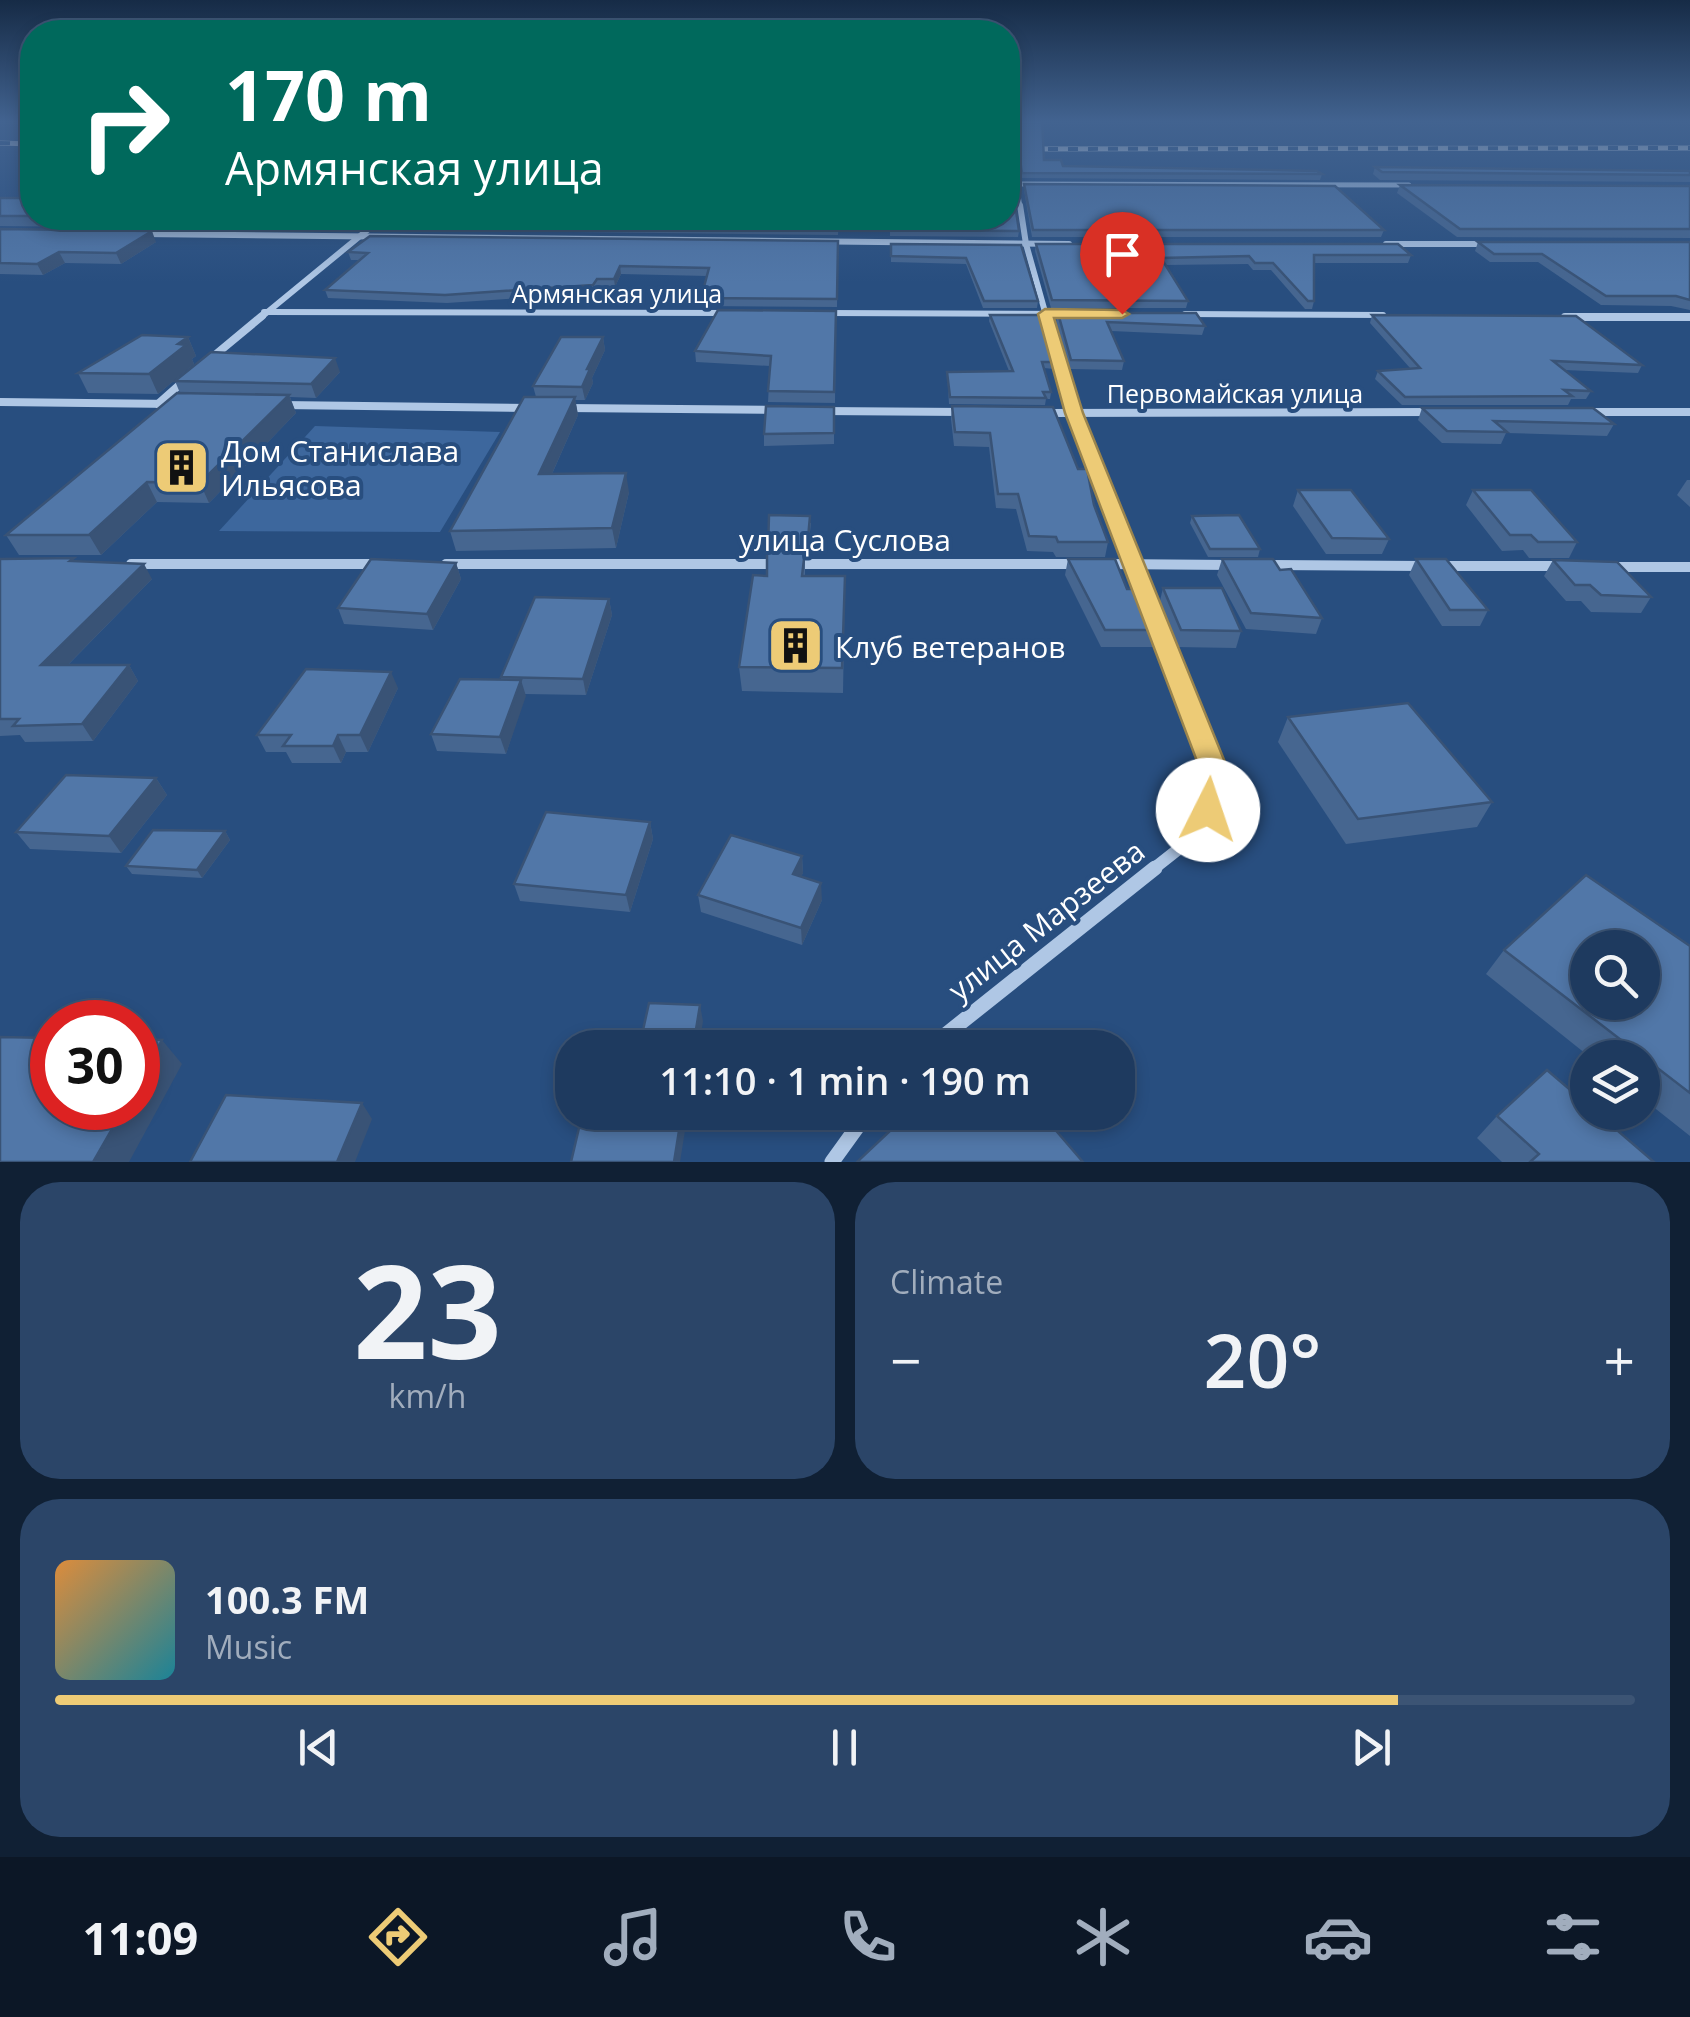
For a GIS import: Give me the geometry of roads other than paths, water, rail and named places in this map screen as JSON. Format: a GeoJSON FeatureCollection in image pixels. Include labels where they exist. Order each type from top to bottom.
{"type":"FeatureCollection","features":[{"type":"Feature","properties":{"kind":"street"},"geometry":{"type":"LineString","coordinates":[[1020,184],[1420,185]]}},
{"type":"Feature","properties":{"kind":"street","name":"улица Марзеева"},"geometry":{"type":"LineString","coordinates":[[952,1030],[1190,840],[1208,810],[1217,777],[1074,413],[1020,211]]}},
{"type":"Feature","properties":{"kind":"street"},"geometry":{"type":"LineString","coordinates":[[204,364],[368,230]]}},
{"type":"Feature","properties":{"kind":"street"},"geometry":{"type":"LineString","coordinates":[[134,234],[1084,244]]}},
{"type":"Feature","properties":{"kind":"street"},"geometry":{"type":"LineString","coordinates":[[1378,244],[1494,244]]}},
{"type":"Feature","properties":{"kind":"street","name":"Армянская улица"},"geometry":{"type":"LineString","coordinates":[[264,312],[732,313]]}},
{"type":"Feature","properties":{"kind":"street"},"geometry":{"type":"LineString","coordinates":[[811,313],[1085,314]]}},
{"type":"Feature","properties":{"kind":"street"},"geometry":{"type":"LineString","coordinates":[[1165,314],[1384,316]]}},
{"type":"Feature","properties":{"kind":"street"},"geometry":{"type":"LineString","coordinates":[[1563,316],[1690,317]]}},
{"type":"Feature","properties":{"kind":"street"},"geometry":{"type":"LineString","coordinates":[[158,404],[188,378]]}},
{"type":"Feature","properties":{"kind":"street"},"geometry":{"type":"LineString","coordinates":[[0,402],[178,404]]}},
{"type":"Feature","properties":{"kind":"street"},"geometry":{"type":"LineString","coordinates":[[278,405],[536,408]]}},
{"type":"Feature","properties":{"kind":"street"},"geometry":{"type":"LineString","coordinates":[[556,408],[795,410]]}},
{"type":"Feature","properties":{"kind":"street"},"geometry":{"type":"LineString","coordinates":[[815,410],[974,412]]}},
{"type":"Feature","properties":{"kind":"street","name":"Первомайская улица"},"geometry":{"type":"LineString","coordinates":[[1034,413],[1452,412]]}},
{"type":"Feature","properties":{"kind":"street"},"geometry":{"type":"LineString","coordinates":[[1571,412],[1690,412]]}},
{"type":"Feature","properties":{"kind":"street"},"geometry":{"type":"LineString","coordinates":[[120,564],[398,564]]}},
{"type":"Feature","properties":{"kind":"street","name":"улица Суслова"},"geometry":{"type":"LineString","coordinates":[[438,564],[1571,566]]}},
{"type":"Feature","properties":{"kind":"street"},"geometry":{"type":"LineString","coordinates":[[1591,566],[1690,567]]}},
{"type":"Feature","properties":{"kind":"street"},"geometry":{"type":"LineString","coordinates":[[832,1162],[855,1130]]}},
{"type":"Feature","properties":{"kind":"place","name":"Дом Станислава Ильясова"},"geometry":{"type":"Point","coordinates":[182,467]}},
{"type":"Feature","properties":{"kind":"place","name":"Клуб ветеранов"},"geometry":{"type":"Point","coordinates":[796,646]}}]}
